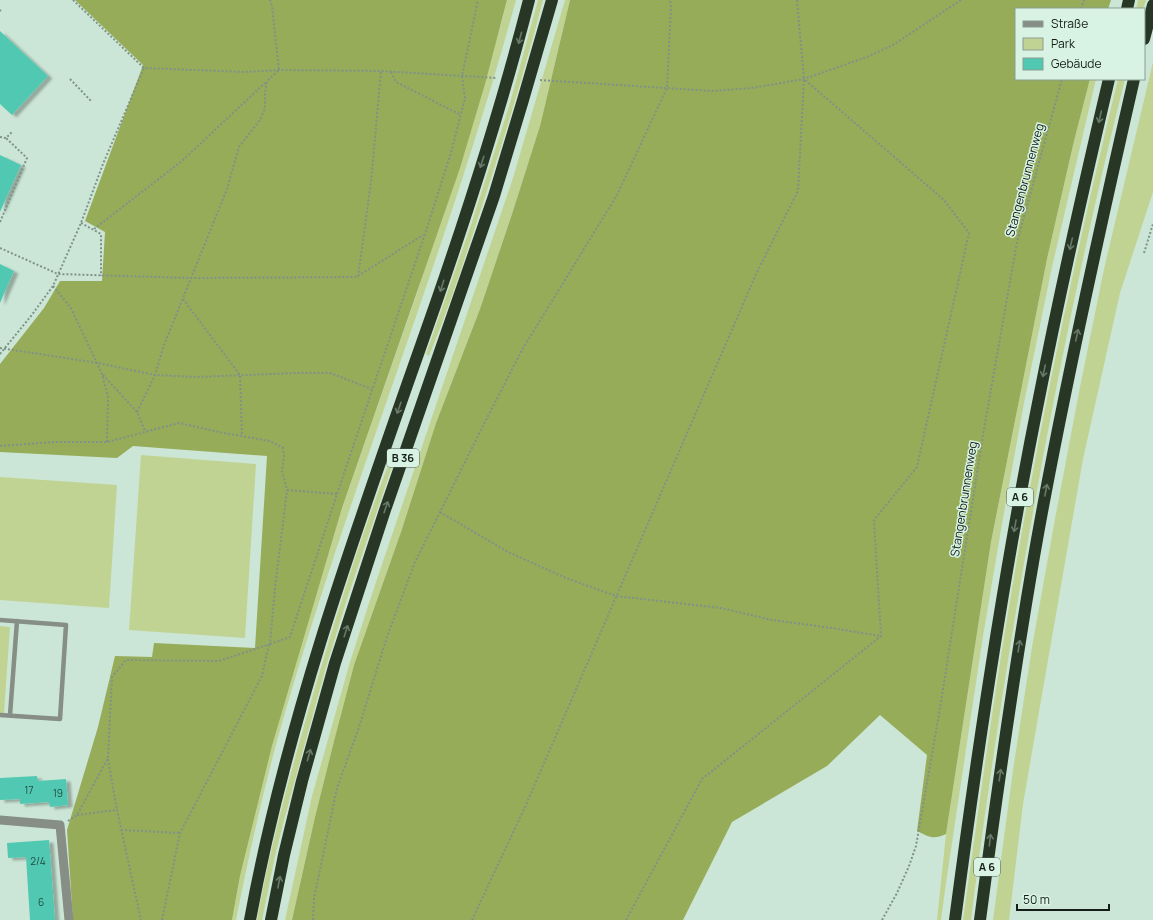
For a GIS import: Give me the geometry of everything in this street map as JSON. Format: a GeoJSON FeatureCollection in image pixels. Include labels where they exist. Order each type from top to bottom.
{"type":"FeatureCollection","features":[{"type":"Feature","properties":{"kind":"highway","name":"B 36"},"geometry":{"type":"LineString","coordinates":[[250,920],[264,850],[299,713],[349,552],[469,204],[517,46],[529,0]]}},
{"type":"Feature","properties":{"kind":"highway","name":"B 36"},"geometry":{"type":"LineString","coordinates":[[271,920],[284,855],[300,788],[335,663],[385,510],[494,196],[552,0]]}},
{"type":"Feature","properties":{"kind":"highway"},"geometry":{"type":"LineString","coordinates":[[1145,35],[1153,5]]}},
{"type":"Feature","properties":{"kind":"highway","name":"A 6"},"geometry":{"type":"LineString","coordinates":[[955,920],[982,723],[1018,506],[1066,269],[1109,80]]}},
{"type":"Feature","properties":{"kind":"highway","name":"A 6"},"geometry":{"type":"LineString","coordinates":[[980,920],[1007,724],[1042,514],[1086,290],[1134,80]]}},
{"type":"Feature","properties":{"kind":"street"},"geometry":{"type":"LineString","coordinates":[[0,820],[60,825],[69,920]]}},
{"type":"Feature","properties":{"kind":"lane"},"geometry":{"type":"LineString","coordinates":[[0,620],[66,625],[60,719],[0,715]]}},
{"type":"Feature","properties":{"kind":"lane"},"geometry":{"type":"LineString","coordinates":[[10,715],[17,622]]}},
{"type":"Feature","properties":{"kind":"path"},"geometry":{"type":"LineString","coordinates":[[73,0],[144,68],[245,72],[279,70],[381,71],[467,77]]}},
{"type":"Feature","properties":{"kind":"path"},"geometry":{"type":"LineString","coordinates":[[270,0],[272,6],[279,70]]}},
{"type":"Feature","properties":{"kind":"path"},"geometry":{"type":"LineString","coordinates":[[141,920],[121,830],[108,758],[112,677],[126,660],[219,660],[290,637],[451,153],[465,98],[462,76],[478,0]]}},
{"type":"Feature","properties":{"kind":"path"},"geometry":{"type":"LineString","coordinates":[[313,920],[314,899],[337,788],[359,727],[390,630],[415,562],[522,350],[617,195],[667,88],[671,7],[670,0]]}},
{"type":"Feature","properties":{"kind":"path"},"geometry":{"type":"LineString","coordinates":[[472,920],[525,807],[757,272],[798,191],[804,79],[797,0]]}},
{"type":"Feature","properties":{"kind":"path"},"geometry":{"type":"LineString","coordinates":[[568,81],[712,91],[752,88],[804,79],[867,57],[893,46],[961,0]]}},
{"type":"Feature","properties":{"kind":"path"},"geometry":{"type":"LineString","coordinates":[[0,354],[53,286],[81,223],[102,164],[144,68]]}},
{"type":"Feature","properties":{"kind":"path"},"geometry":{"type":"LineString","coordinates":[[94,230],[182,161],[279,70]]}},
{"type":"Feature","properties":{"kind":"path"},"geometry":{"type":"LineString","coordinates":[[358,277],[371,182],[381,71]]}},
{"type":"Feature","properties":{"kind":"path"},"geometry":{"type":"LineString","coordinates":[[391,72],[396,82],[460,115]]}},
{"type":"Feature","properties":{"kind":"path"},"geometry":{"type":"LineString","coordinates":[[70,79],[92,102]]}},
{"type":"Feature","properties":{"kind":"path"},"geometry":{"type":"LineString","coordinates":[[804,79],[944,200],[968,233],[917,467],[874,520],[880,636]]}},
{"type":"Feature","properties":{"kind":"path","name":"Stangenbrunnenweg"},"geometry":{"type":"LineString","coordinates":[[882,920],[897,893],[916,846],[940,708],[983,436],[1017,242],[1062,80]]}},
{"type":"Feature","properties":{"kind":"path"},"geometry":{"type":"LineString","coordinates":[[137,412],[155,375],[164,345],[227,189],[239,147],[260,120],[265,108],[267,81]]}},
{"type":"Feature","properties":{"kind":"path"},"geometry":{"type":"LineString","coordinates":[[6,138],[12,132]]}},
{"type":"Feature","properties":{"kind":"path"},"geometry":{"type":"LineString","coordinates":[[0,137],[6,138],[27,158],[0,222]]}},
{"type":"Feature","properties":{"kind":"path"},"geometry":{"type":"LineString","coordinates":[[81,223],[100,234],[101,276]]}},
{"type":"Feature","properties":{"kind":"path"},"geometry":{"type":"LineString","coordinates":[[1144,253],[1153,224]]}},
{"type":"Feature","properties":{"kind":"path"},"geometry":{"type":"LineString","coordinates":[[0,248],[58,274],[191,278],[358,277],[424,234]]}},
{"type":"Feature","properties":{"kind":"path"},"geometry":{"type":"LineString","coordinates":[[53,286],[71,308],[102,374],[108,398],[107,442]]}},
{"type":"Feature","properties":{"kind":"path"},"geometry":{"type":"LineString","coordinates":[[183,299],[240,375],[242,436]]}},
{"type":"Feature","properties":{"kind":"path"},"geometry":{"type":"LineString","coordinates":[[0,348],[98,363],[155,375],[197,377],[330,373],[372,389]]}},
{"type":"Feature","properties":{"kind":"path"},"geometry":{"type":"LineString","coordinates":[[102,374],[137,412],[145,431]]}},
{"type":"Feature","properties":{"kind":"path"},"geometry":{"type":"LineString","coordinates":[[0,446],[54,442],[107,442],[179,422],[224,433],[270,441],[283,448],[284,456],[282,471],[287,490],[269,644],[262,676],[180,833],[162,920]]}},
{"type":"Feature","properties":{"kind":"path"},"geometry":{"type":"LineString","coordinates":[[287,490],[337,494]]}},
{"type":"Feature","properties":{"kind":"path"},"geometry":{"type":"LineString","coordinates":[[440,512],[508,552],[566,578],[616,596],[721,608],[772,620],[880,636]]}},
{"type":"Feature","properties":{"kind":"path"},"geometry":{"type":"LineString","coordinates":[[626,920],[702,779],[880,636]]}},
{"type":"Feature","properties":{"kind":"path"},"geometry":{"type":"LineString","coordinates":[[77,816],[108,758]]}},
{"type":"Feature","properties":{"kind":"path"},"geometry":{"type":"LineString","coordinates":[[60,825],[77,816],[117,810]]}},
{"type":"Feature","properties":{"kind":"path"},"geometry":{"type":"LineString","coordinates":[[121,830],[180,833]]}},
{"type":"Feature","properties":{"kind":"green space"},"geometry":{"type":"Polygon","coordinates":[[[75,0],[507,0],[485,84],[460,168],[342,508],[272,746],[240,876],[232,920],[73,920],[67,830],[98,727],[115,656],[152,657],[154,643],[255,648],[267,456],[133,446],[117,458],[0,452],[0,364],[44,308],[60,281],[102,281],[105,232],[85,221],[143,65],[75,0]]]}},
{"type":"Feature","properties":{"kind":"green space"},"geometry":{"type":"Polygon","coordinates":[[[507,0],[516,0],[489,94],[460,187],[334,555],[305,648],[277,741],[250,853],[236,920],[232,920],[240,876],[272,746],[342,508],[417,293],[501,24],[507,0]]]}},
{"type":"Feature","properties":{"kind":"green space"},"geometry":{"type":"Polygon","coordinates":[[[538,0],[543,0],[504,137],[461,270],[443,322],[429,356],[426,354],[471,225],[510,103],[538,0]]]}},
{"type":"Feature","properties":{"kind":"green space"},"geometry":{"type":"Polygon","coordinates":[[[565,0],[570,0],[540,126],[480,309],[436,423],[401,532],[354,665],[315,817],[292,920],[285,920],[312,796],[350,662],[513,178],[565,0]]]}},
{"type":"Feature","properties":{"kind":"green space"},"geometry":{"type":"Polygon","coordinates":[[[570,0],[1111,0],[1108,8],[1015,8],[1015,80],[1090,80],[1047,259],[991,542],[946,834],[938,837],[931,837],[917,831],[927,755],[880,715],[827,766],[732,822],[683,920],[292,920],[315,817],[354,665],[401,532],[436,423],[480,309],[540,126],[570,0]]]}},
{"type":"Feature","properties":{"kind":"green space"},"geometry":{"type":"Polygon","coordinates":[[[1138,0],[1146,0],[1143,8],[1136,8],[1138,0]]]}},
{"type":"Feature","properties":{"kind":"green space"},"geometry":{"type":"Polygon","coordinates":[[[1153,62],[1153,192],[1120,293],[1083,459],[1023,804],[1009,920],[993,920],[1013,770],[1032,647],[1055,519],[1104,269],[1153,62]]]}},
{"type":"Feature","properties":{"kind":"green space"},"geometry":{"type":"Polygon","coordinates":[[[1090,80],[1096,80],[1052,267],[1024,403],[983,636],[941,920],[937,920],[946,834],[991,542],[1047,259],[1090,80]]]}},
{"type":"Feature","properties":{"kind":"green space"},"geometry":{"type":"Polygon","coordinates":[[[1118,80],[1125,80],[1106,156],[1056,388],[1014,621],[971,920],[963,920],[997,680],[1031,480],[1091,193],[1118,80]]]}},
{"type":"Feature","properties":{"kind":"green space"},"geometry":{"type":"Polygon","coordinates":[[[394,450],[397,452],[348,596],[326,667],[284,820],[262,920],[257,920],[282,805],[314,691],[351,570],[394,450]]]}},
{"type":"Feature","properties":{"kind":"green space"},"geometry":{"type":"Polygon","coordinates":[[[141,455],[256,464],[245,638],[129,630],[141,455]]]}},
{"type":"Feature","properties":{"kind":"green space"},"geometry":{"type":"Polygon","coordinates":[[[0,477],[117,485],[109,608],[0,600],[0,477]]]}},
{"type":"Feature","properties":{"kind":"green space"},"geometry":{"type":"Polygon","coordinates":[[[0,626],[10,627],[4,713],[0,713],[0,626]]]}},
{"type":"Feature","properties":{"kind":"building"},"geometry":{"type":"Polygon","coordinates":[[[0,31],[48,76],[12,115],[0,104],[0,31]]]}},
{"type":"Feature","properties":{"kind":"building"},"geometry":{"type":"Polygon","coordinates":[[[0,155],[21,165],[0,212],[0,155]]]}},
{"type":"Feature","properties":{"kind":"building"},"geometry":{"type":"Polygon","coordinates":[[[0,264],[14,271],[0,303],[0,264]]]}},
{"type":"Feature","properties":{"kind":"building"},"geometry":{"type":"Polygon","coordinates":[[[37,776],[38,781],[66,779],[68,805],[50,807],[49,802],[20,804],[20,799],[0,800],[0,778],[37,776]]]}},
{"type":"Feature","properties":{"kind":"building"},"geometry":{"type":"Polygon","coordinates":[[[49,840],[55,920],[30,920],[26,857],[8,858],[7,843],[49,840]]]}}]}
